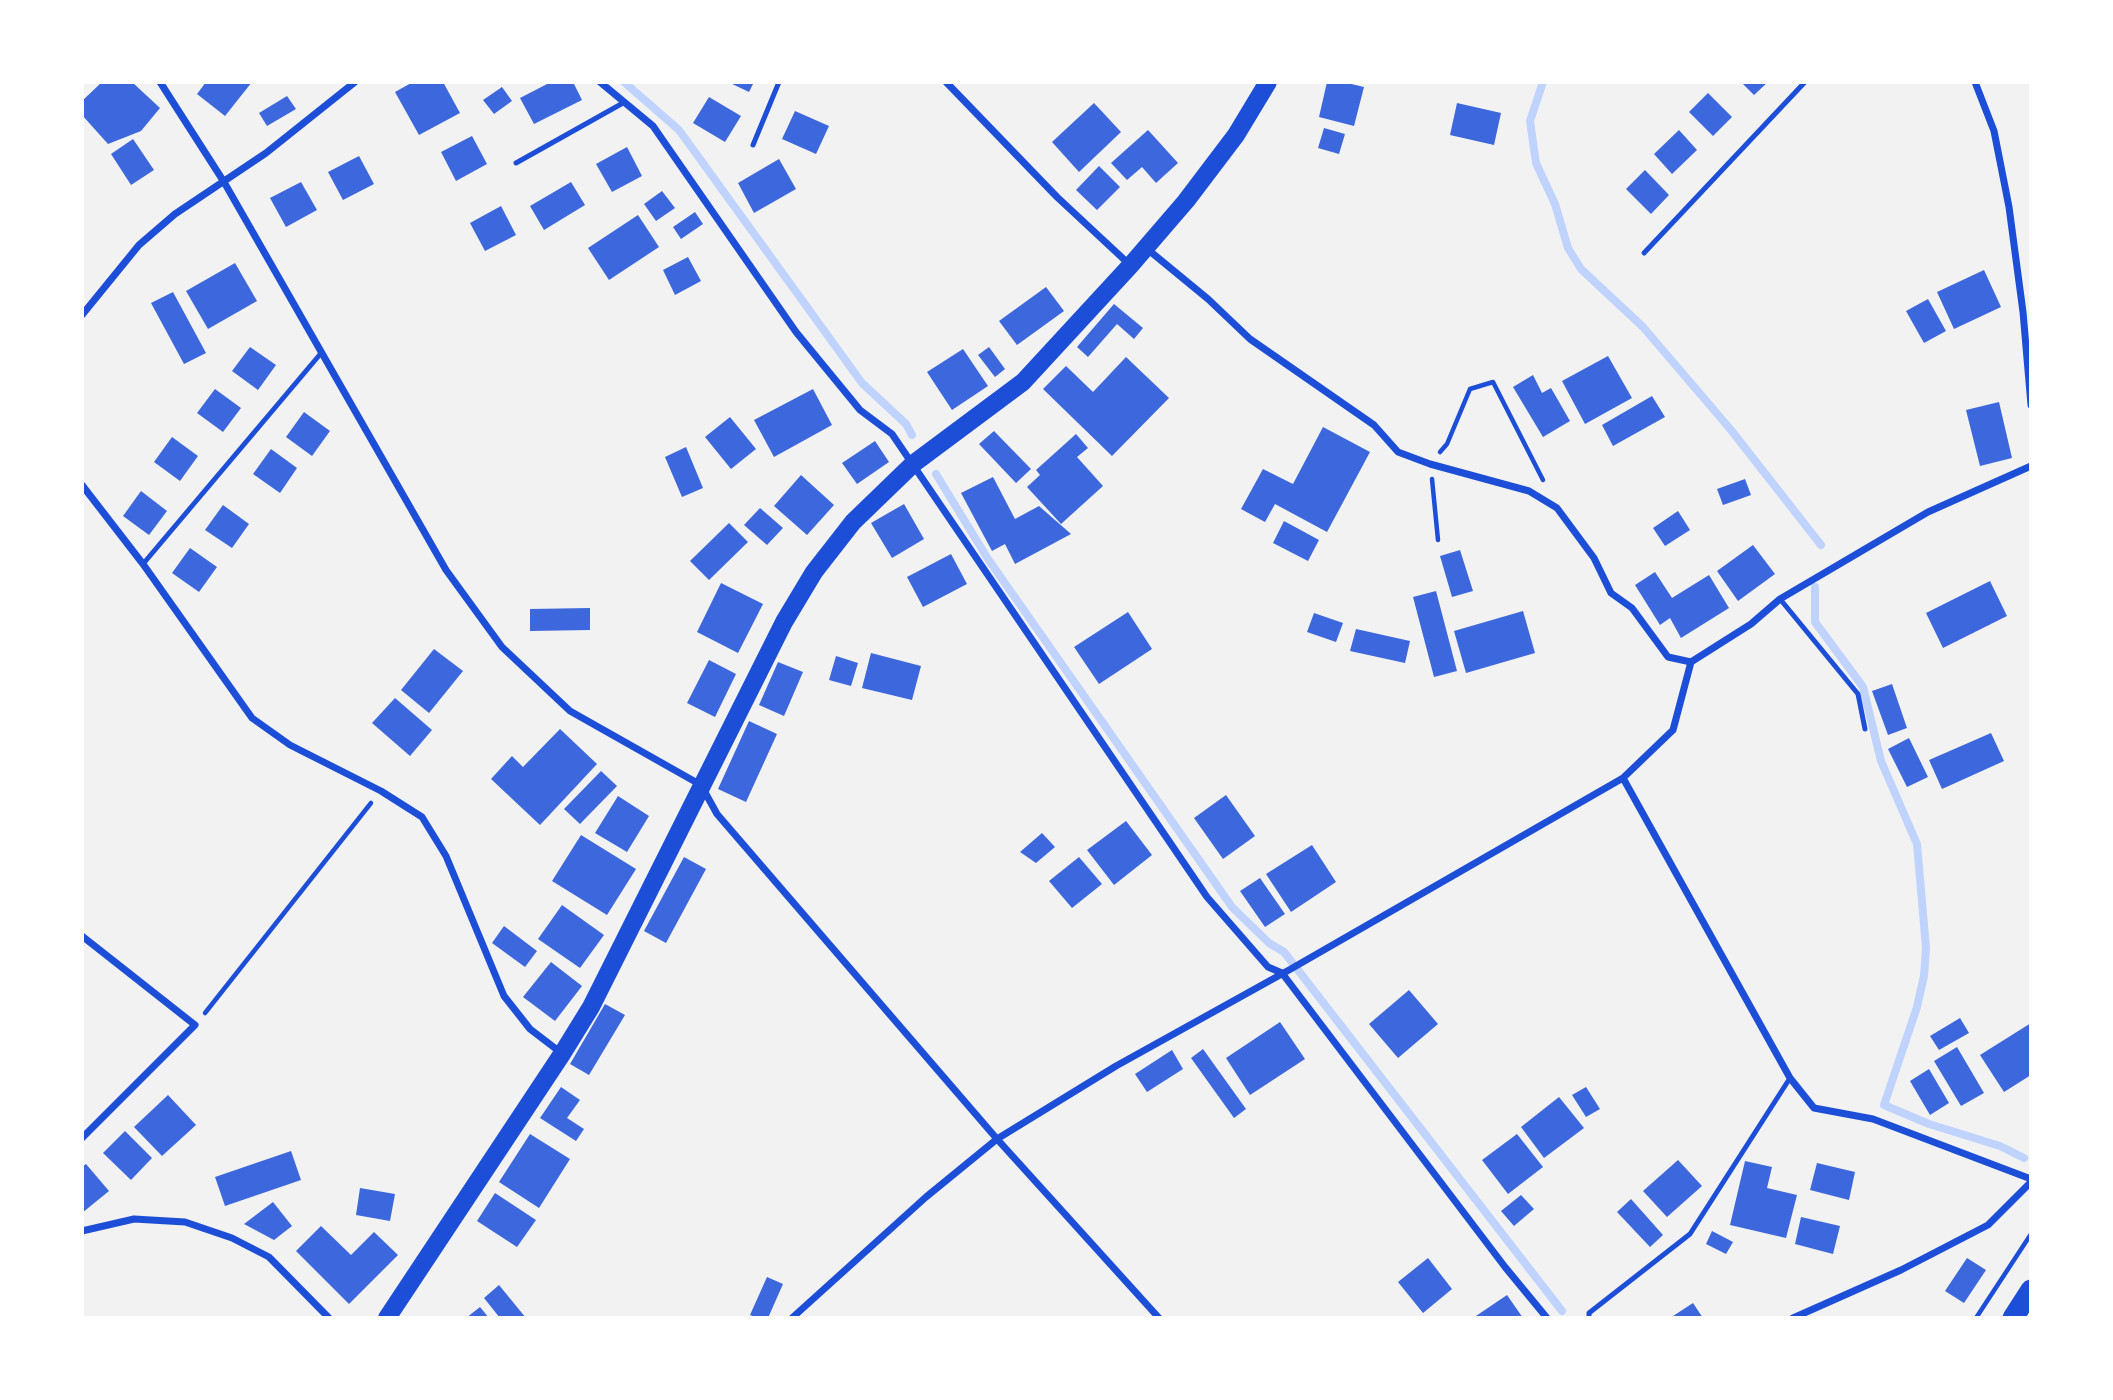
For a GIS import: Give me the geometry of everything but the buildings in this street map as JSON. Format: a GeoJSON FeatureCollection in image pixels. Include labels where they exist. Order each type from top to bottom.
{"type":"FeatureCollection","features":[{"type":"Feature","properties":{"kind":"highway"},"geometry":{"type":"LineString","coordinates":[[2013,1318],[2031,1290]]}},
{"type":"Feature","properties":{"kind":"main road"},"geometry":{"type":"LineString","coordinates":[[387,1318],[591,1007],[783,622],[814,572],[853,522],[913,464],[1023,382],[1186,201],[1236,135],[1268,82]]}},
{"type":"Feature","properties":{"kind":"street"},"geometry":{"type":"LineString","coordinates":[[160,82],[224,182],[446,570],[502,647],[570,711],[701,785],[717,814],[997,1139],[1159,1318]]}},
{"type":"Feature","properties":{"kind":"street"},"geometry":{"type":"LineString","coordinates":[[82,315],[139,245],[175,214],[266,153],[355,82]]}},
{"type":"Feature","properties":{"kind":"street"},"geometry":{"type":"LineString","coordinates":[[600,82],[653,126],[796,332],[860,410],[892,434],[1207,897],[1268,967],[1286,972],[1505,1267],[1547,1318]]}},
{"type":"Feature","properties":{"kind":"street"},"geometry":{"type":"LineString","coordinates":[[946,82],[1057,197],[1130,266]]}},
{"type":"Feature","properties":{"kind":"street"},"geometry":{"type":"LineString","coordinates":[[1975,82],[1994,131],[2009,207],[2023,312],[2031,405]]}},
{"type":"Feature","properties":{"kind":"street"},"geometry":{"type":"LineString","coordinates":[[1146,248],[1208,299],[1250,339],[1374,425],[1398,452],[1430,464],[1529,491],[1557,508],[1594,558],[1611,593],[1632,608],[1668,657],[1691,662]]}},
{"type":"Feature","properties":{"kind":"street"},"geometry":{"type":"LineString","coordinates":[[792,1318],[926,1197],[997,1139],[1116,1066],[1286,972],[1623,778],[1672,730],[1691,662],[1752,624],[1780,599],[1928,512],[2031,466]]}},
{"type":"Feature","properties":{"kind":"street"},"geometry":{"type":"LineString","coordinates":[[82,485],[143,564],[252,718],[290,745],[381,791],[422,817],[446,856],[504,996],[530,1029],[562,1054]]}},
{"type":"Feature","properties":{"kind":"street"},"geometry":{"type":"LineString","coordinates":[[1623,778],[1790,1078],[1814,1108],[1873,1119],[2031,1181],[1988,1226],[1901,1270],[1793,1318]]}},
{"type":"Feature","properties":{"kind":"street"},"geometry":{"type":"LineString","coordinates":[[82,936],[195,1025],[82,1138]]}},
{"type":"Feature","properties":{"kind":"street"},"geometry":{"type":"LineString","coordinates":[[82,1231],[134,1219],[185,1222],[220,1234],[269,1257],[329,1318]]}},
{"type":"Feature","properties":{"kind":"lane"},"geometry":{"type":"LineString","coordinates":[[753,145],[779,82]]}},
{"type":"Feature","properties":{"kind":"lane"},"geometry":{"type":"LineString","coordinates":[[1644,253],[1805,82]]}},
{"type":"Feature","properties":{"kind":"lane"},"geometry":{"type":"LineString","coordinates":[[516,163],[623,103]]}},
{"type":"Feature","properties":{"kind":"lane"},"geometry":{"type":"LineString","coordinates":[[143,564],[322,352]]}},
{"type":"Feature","properties":{"kind":"lane"},"geometry":{"type":"LineString","coordinates":[[1780,599],[1858,694],[1864,729]]}},
{"type":"Feature","properties":{"kind":"lane"},"geometry":{"type":"LineString","coordinates":[[1589,1318],[1589,1313],[1690,1234],[1790,1078]]}},
{"type":"Feature","properties":{"kind":"path"},"geometry":{"type":"LineString","coordinates":[[1438,540],[1430,464],[1447,444],[1470,389],[1493,382],[1557,508]]}},
{"type":"Feature","properties":{"kind":"path"},"geometry":{"type":"LineString","coordinates":[[195,1025],[381,791]]}},
{"type":"Feature","properties":{"kind":"path"},"geometry":{"type":"LineString","coordinates":[[1976,1318],[2031,1234]]}},
{"type":"Feature","properties":{"kind":"waterway"},"geometry":{"type":"LineString","coordinates":[[624,82],[679,130],[862,383],[906,424],[912,435]]}},
{"type":"Feature","properties":{"kind":"waterway"},"geometry":{"type":"LineString","coordinates":[[1543,82],[1530,121],[1536,163],[1555,204],[1568,248],[1581,269],[1643,327],[1731,430],[1821,545]]}},
{"type":"Feature","properties":{"kind":"waterway"},"geometry":{"type":"LineString","coordinates":[[936,474],[988,559],[1232,907],[1269,943],[1284,952],[1562,1311]]}},
{"type":"Feature","properties":{"kind":"waterway"},"geometry":{"type":"LineString","coordinates":[[1815,587],[1815,622],[1863,687],[1881,761],[1917,844],[1926,948],[1924,976],[1917,1007],[1884,1105],[1929,1124],[2000,1146],[2024,1158]]}}]}
